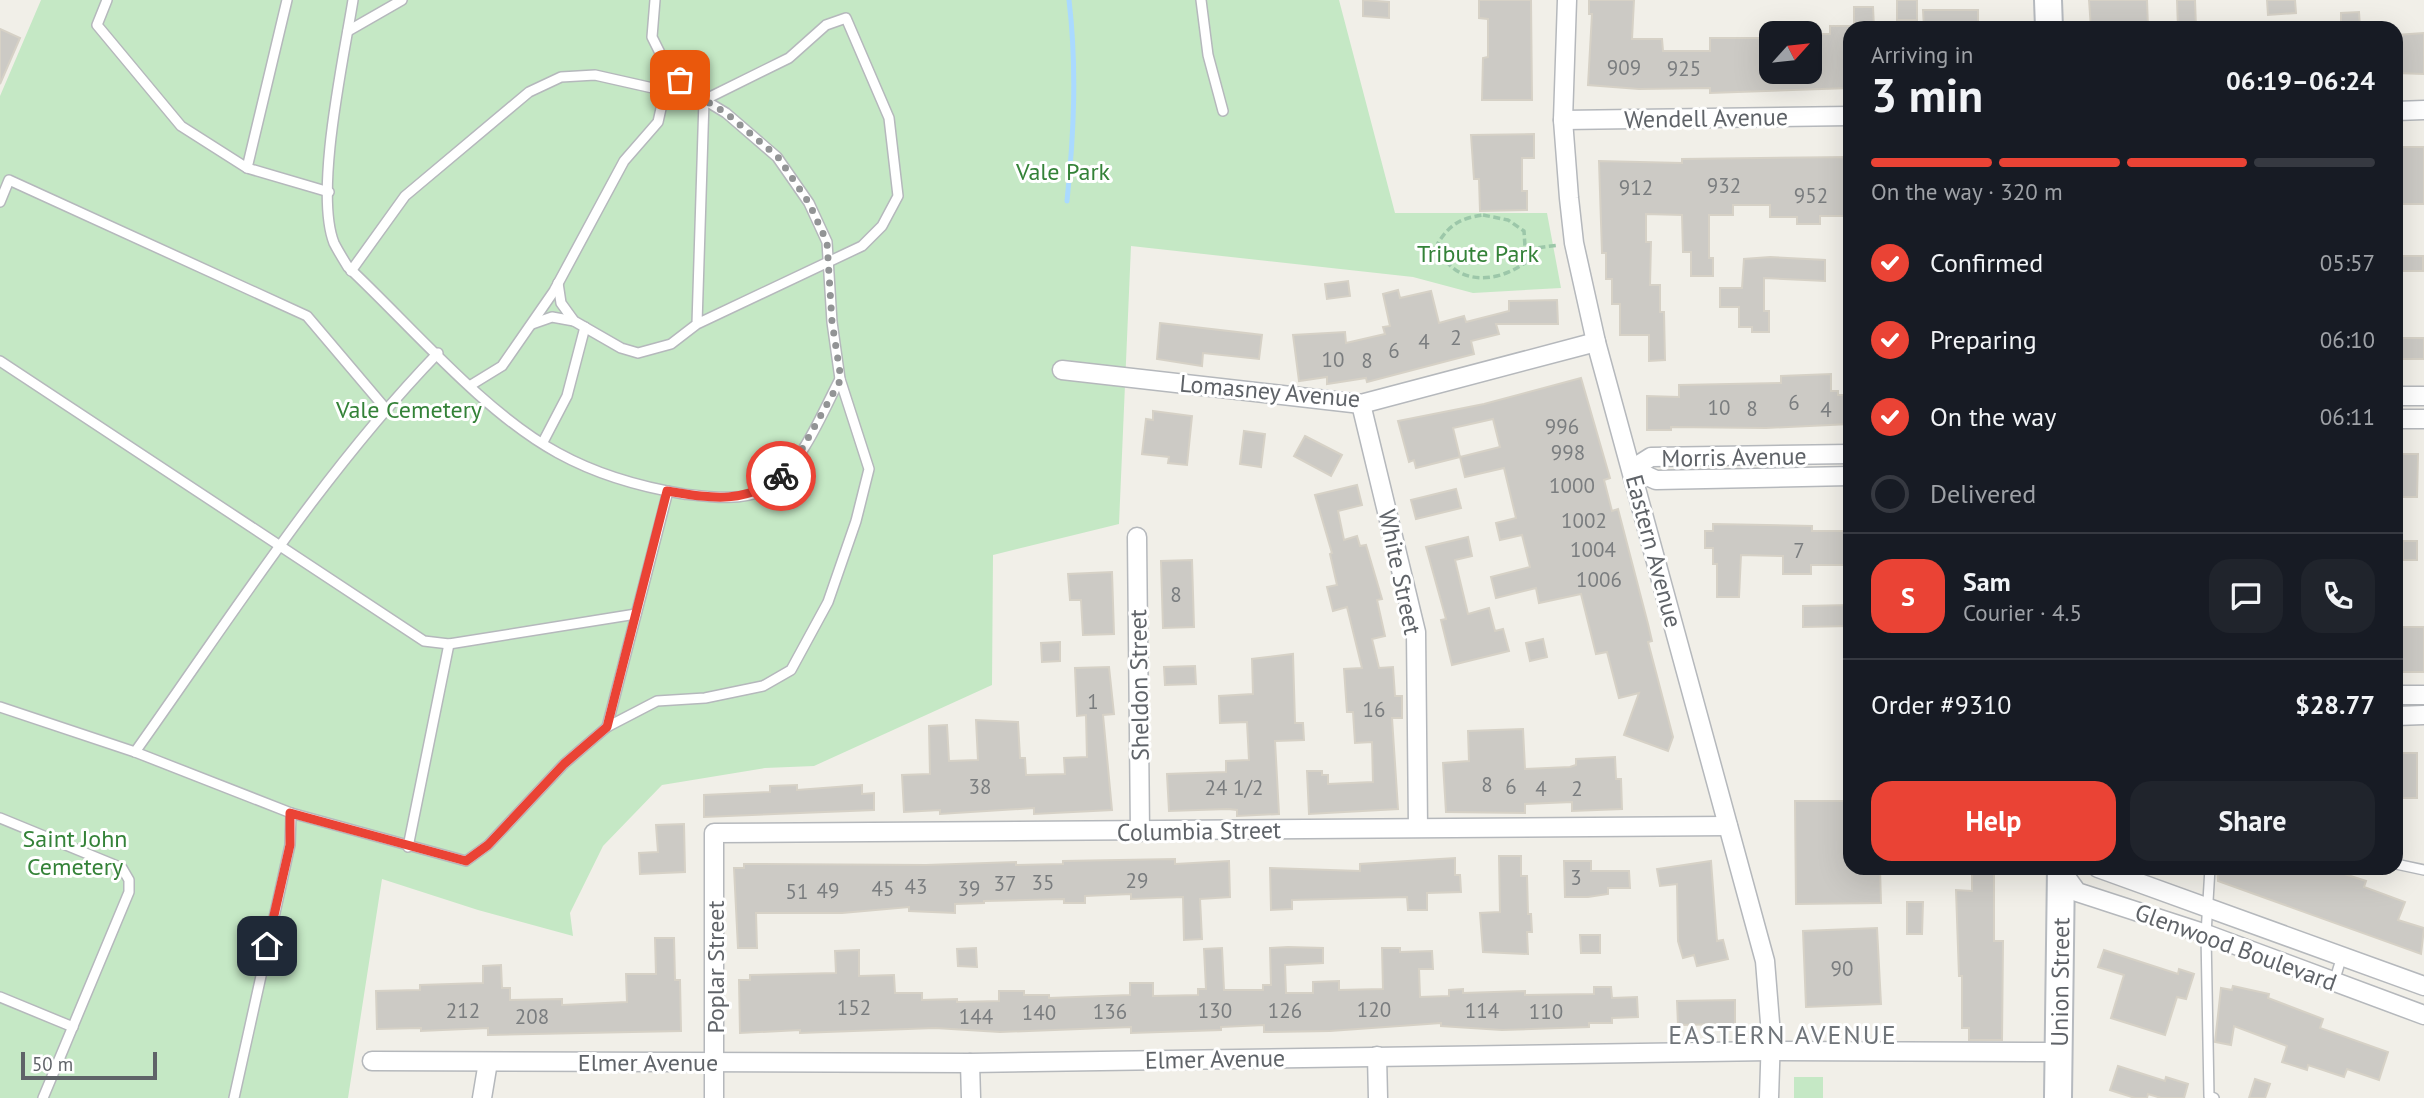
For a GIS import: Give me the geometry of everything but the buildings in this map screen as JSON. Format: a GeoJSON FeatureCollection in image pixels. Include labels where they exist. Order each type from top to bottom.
{"type":"FeatureCollection","features":[{"type":"Feature","properties":{"kind":"main road"},"geometry":{"type":"LineString","coordinates":[[2048,0],[2049,21]]}},
{"type":"Feature","properties":{"kind":"main road","name":"Union Street"},"geometry":{"type":"LineString","coordinates":[[2057,1098],[2062,875]]}},
{"type":"Feature","properties":{"kind":"street","name":"Eastern Avenue"},"geometry":{"type":"LineString","coordinates":[[1567,0],[1563,120],[1574,243],[1596,342],[1765,961],[1770,1051],[1769,1098]]}},
{"type":"Feature","properties":{"kind":"street"},"geometry":{"type":"LineString","coordinates":[[2403,111],[2424,110]]}},
{"type":"Feature","properties":{"kind":"street","name":"Wendell Avenue"},"geometry":{"type":"LineString","coordinates":[[1563,120],[1843,116]]}},
{"type":"Feature","properties":{"kind":"street","name":"Lomasney Avenue"},"geometry":{"type":"LineString","coordinates":[[1062,370],[1361,404],[1596,342]]}},
{"type":"Feature","properties":{"kind":"street"},"geometry":{"type":"LineString","coordinates":[[2403,396],[2424,396]]}},
{"type":"Feature","properties":{"kind":"street","name":"White Street"},"geometry":{"type":"LineString","coordinates":[[1361,404],[1416,632],[1418,827]]}},
{"type":"Feature","properties":{"kind":"street"},"geometry":{"type":"LineString","coordinates":[[2403,419],[2424,419]]}},
{"type":"Feature","properties":{"kind":"street","name":"Morris Avenue"},"geometry":{"type":"LineString","coordinates":[[1632,469],[1651,457],[1843,454]]}},
{"type":"Feature","properties":{"kind":"street","name":"Morris Avenue"},"geometry":{"type":"LineString","coordinates":[[1632,469],[1656,480],[1843,476]]}},
{"type":"Feature","properties":{"kind":"street","name":"Sheldon Street"},"geometry":{"type":"LineString","coordinates":[[1137,537],[1140,832]]}},
{"type":"Feature","properties":{"kind":"street"},"geometry":{"type":"LineString","coordinates":[[2403,695],[2424,695]]}},
{"type":"Feature","properties":{"kind":"street"},"geometry":{"type":"LineString","coordinates":[[2403,716],[2424,715]]}},
{"type":"Feature","properties":{"kind":"street","name":"Columbia Street"},"geometry":{"type":"LineString","coordinates":[[714,877],[714,833],[1728,826]]}},
{"type":"Feature","properties":{"kind":"street","name":"Glenwood Boulevard"},"geometry":{"type":"LineString","coordinates":[[2066,875],[2077,892],[2206,934],[2424,1015]]}},
{"type":"Feature","properties":{"kind":"street","name":"Glenwood Boulevard"},"geometry":{"type":"LineString","coordinates":[[2118,875],[2424,986]]}},
{"type":"Feature","properties":{"kind":"street","name":"Poplar Street"},"geometry":{"type":"LineString","coordinates":[[714,877],[714,1098]]}},
{"type":"Feature","properties":{"kind":"street","name":"Elmer Avenue"},"geometry":{"type":"LineString","coordinates":[[372,1061],[970,1063],[1770,1051],[2058,1052]]}},
{"type":"Feature","properties":{"kind":"street"},"geometry":{"type":"LineString","coordinates":[[1377,1056],[1378,1098]]}},
{"type":"Feature","properties":{"kind":"street"},"geometry":{"type":"LineString","coordinates":[[482,1098],[488,1062]]}},
{"type":"Feature","properties":{"kind":"street"},"geometry":{"type":"LineString","coordinates":[[970,1063],[971,1098]]}},
{"type":"Feature","properties":{"kind":"lane"},"geometry":{"type":"LineString","coordinates":[[107,0],[97,25],[181,126],[247,168],[329,192]]}},
{"type":"Feature","properties":{"kind":"lane"},"geometry":{"type":"LineString","coordinates":[[247,168],[287,0]]}},
{"type":"Feature","properties":{"kind":"lane"},"geometry":{"type":"LineString","coordinates":[[353,0],[332,142],[329,192],[334,242],[351,271],[471,385],[543,442],[604,474],[667,491],[709,497],[752,495],[766,488],[792,467],[841,379]]}},
{"type":"Feature","properties":{"kind":"lane"},"geometry":{"type":"LineString","coordinates":[[348,31],[402,0]]}},
{"type":"Feature","properties":{"kind":"lane"},"geometry":{"type":"LineString","coordinates":[[0,707],[135,752],[290,813],[466,861],[488,845],[564,764],[607,727],[657,701],[705,698],[763,686],[791,670],[828,602],[856,521],[869,469],[841,379],[827,242],[809,203],[778,157],[726,113],[691,92],[670,68],[652,37],[656,0]]}},
{"type":"Feature","properties":{"kind":"lane"},"geometry":{"type":"LineString","coordinates":[[1201,0],[1208,55],[1223,111]]}},
{"type":"Feature","properties":{"kind":"lane"},"geometry":{"type":"LineString","coordinates":[[531,325],[552,317],[574,321],[621,348],[638,353],[671,344],[697,324],[862,246],[882,226],[898,195],[889,118],[846,18],[826,25],[789,58],[704,100]]}},
{"type":"Feature","properties":{"kind":"lane"},"geometry":{"type":"LineString","coordinates":[[471,385],[502,366],[558,283],[624,161],[658,122],[670,68]]}},
{"type":"Feature","properties":{"kind":"lane"},"geometry":{"type":"LineString","coordinates":[[351,271],[405,196],[529,92],[561,77],[595,75],[666,91]]}},
{"type":"Feature","properties":{"kind":"lane"},"geometry":{"type":"LineString","coordinates":[[697,324],[704,100]]}},
{"type":"Feature","properties":{"kind":"lane"},"geometry":{"type":"LineString","coordinates":[[0,202],[9,180],[307,316],[385,408]]}},
{"type":"Feature","properties":{"kind":"lane"},"geometry":{"type":"LineString","coordinates":[[558,283],[561,303],[574,321]]}},
{"type":"Feature","properties":{"kind":"lane"},"geometry":{"type":"LineString","coordinates":[[543,442],[568,396],[585,327]]}},
{"type":"Feature","properties":{"kind":"lane"},"geometry":{"type":"LineString","coordinates":[[135,752],[282,545],[385,408],[438,354]]}},
{"type":"Feature","properties":{"kind":"lane"},"geometry":{"type":"LineString","coordinates":[[0,361],[425,641],[449,644],[636,614]]}},
{"type":"Feature","properties":{"kind":"lane"},"geometry":{"type":"LineString","coordinates":[[1826,455],[1826,477]]}},
{"type":"Feature","properties":{"kind":"lane"},"geometry":{"type":"LineString","coordinates":[[607,727],[667,491]]}},
{"type":"Feature","properties":{"kind":"lane"},"geometry":{"type":"LineString","coordinates":[[408,847],[449,644]]}},
{"type":"Feature","properties":{"kind":"lane"},"geometry":{"type":"LineString","coordinates":[[234,1098],[290,845],[290,813]]}},
{"type":"Feature","properties":{"kind":"lane"},"geometry":{"type":"LineString","coordinates":[[0,818],[121,868],[129,880],[129,892],[43,1098]]}},
{"type":"Feature","properties":{"kind":"lane"},"geometry":{"type":"LineString","coordinates":[[2403,866],[2424,870]]}},
{"type":"Feature","properties":{"kind":"lane"},"geometry":{"type":"LineString","coordinates":[[2210,875],[2206,934],[2211,1097]]}},
{"type":"Feature","properties":{"kind":"lane"},"geometry":{"type":"LineString","coordinates":[[2334,982],[2342,956]]}},
{"type":"Feature","properties":{"kind":"lane"},"geometry":{"type":"LineString","coordinates":[[0,997],[73,1027]]}},
{"type":"Feature","properties":{"kind":"path"},"geometry":{"type":"LineString","coordinates":[[1483,215],[1508,220],[1524,231],[1527,249],[1526,262],[1512,273],[1480,279],[1457,274],[1441,258],[1438,243],[1447,230],[1461,218],[1483,215]]}},
{"type":"Feature","properties":{"kind":"path"},"geometry":{"type":"LineString","coordinates":[[1527,249],[1574,243]]}},
{"type":"Feature","properties":{"kind":"green space","name":"Vale Cemetery"},"geometry":{"type":"Polygon","coordinates":[[[41,0],[1339,0],[1395,213],[1547,213],[1561,288],[1473,293],[1413,277],[1131,246],[1119,524],[993,555],[992,685],[814,766],[765,768],[662,785],[603,846],[570,913],[573,936],[478,910],[382,879],[348,1098],[0,1098],[0,96],[41,0]]]}},
{"type":"Feature","properties":{"kind":"green space"},"geometry":{"type":"Polygon","coordinates":[[[1794,1077],[1823,1077],[1823,1098],[1794,1098],[1794,1077]]]}},
{"type":"Feature","properties":{"kind":"waterway"},"geometry":{"type":"LineString","coordinates":[[1067,201],[1074,100],[1069,0]]}},
{"type":"Feature","properties":{"kind":"way so far"},"geometry":{"type":"LineString","coordinates":[[680,80],[691,92],[726,113],[778,157],[809,203],[827,242],[832,322],[841,379],[792,467],[781,476]]}},
{"type":"Feature","properties":{"kind":"district","name":"EASTERN AVENUE"},"geometry":{"type":"Point","coordinates":[1783,1034]}},
{"type":"Feature","properties":{"kind":"route"},"geometry":{"type":"LineString","coordinates":[[267,946],[290,845],[290,813],[466,861],[488,845],[564,764],[607,727],[667,491],[709,497],[752,495],[781,476]]}},
{"type":"Feature","properties":{"kind":"park label","name":"Vale Park"},"geometry":{"type":"Point","coordinates":[1063,171]}},
{"type":"Feature","properties":{"kind":"park label","name":"Tribute Park"},"geometry":{"type":"Point","coordinates":[1478,253]}},
{"type":"Feature","properties":{"kind":"park label","name":"Saint John Cemetery"},"geometry":{"type":"Point","coordinates":[75,852]}}]}
